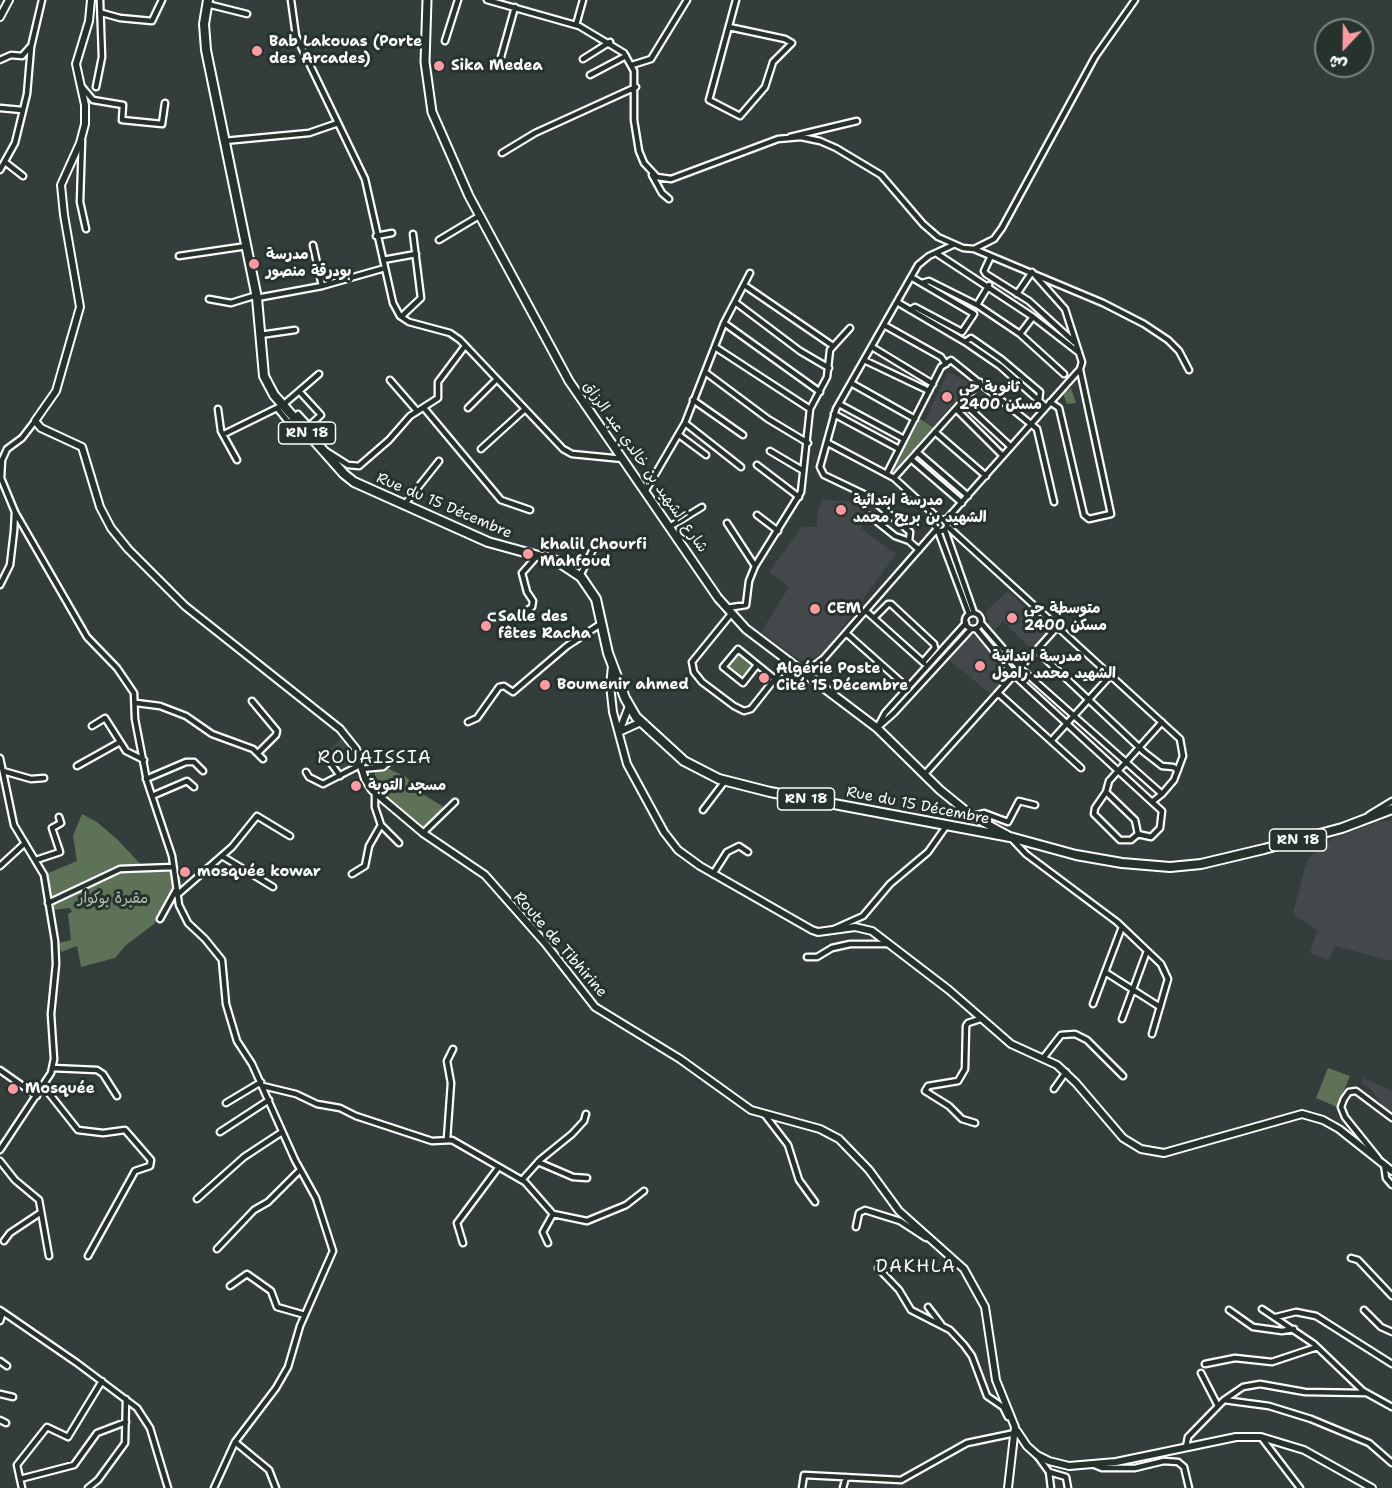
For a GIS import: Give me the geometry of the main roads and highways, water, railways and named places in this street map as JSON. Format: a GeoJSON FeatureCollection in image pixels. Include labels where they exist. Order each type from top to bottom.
{"type":"FeatureCollection","features":[{"type":"Feature","properties":{"kind":"main road","name":"شارع الشهيد بن خالدي عبد الرزاق"},"geometry":{"type":"LineString","coordinates":[[427,0],[425,63],[432,112],[479,216],[568,381],[729,611],[789,661],[877,728],[924,775],[972,816],[1010,837]]}},
{"type":"Feature","properties":{"kind":"main road","name":"Rue du 15 Décembre"},"geometry":{"type":"LineString","coordinates":[[208,2],[204,24],[206,50],[257,296],[264,376],[280,406],[291,421],[308,428],[317,444],[354,482],[488,542],[557,561],[580,577],[596,599],[612,665],[629,706],[641,722],[684,761],[701,772],[770,792],[1010,837],[1076,855],[1122,863],[1170,867],[1201,864],[1359,822],[1392,809]]}},
{"type":"Feature","properties":{"kind":"place","name":"Bab Lakouas (Porte des Arcades)"},"geometry":{"type":"Point","coordinates":[257,51]}},
{"type":"Feature","properties":{"kind":"place","name":"Sika Medea"},"geometry":{"type":"Point","coordinates":[439,66]}},
{"type":"Feature","properties":{"kind":"place","name":"مدرسة بودرقة منصور"},"geometry":{"type":"Point","coordinates":[254,264]}},
{"type":"Feature","properties":{"kind":"place","name":"ثانوية حي 2400 مسكن"},"geometry":{"type":"Point","coordinates":[947,397]}},
{"type":"Feature","properties":{"kind":"place","name":"مدرسة ابتدائية الشهيد بن بريح محمد"},"geometry":{"type":"Point","coordinates":[841,510]}},
{"type":"Feature","properties":{"kind":"place","name":"khalil Chourfi Mahfoud"},"geometry":{"type":"Point","coordinates":[528,554]}},
{"type":"Feature","properties":{"kind":"place","name":"CEM"},"geometry":{"type":"Point","coordinates":[815,609]}},
{"type":"Feature","properties":{"kind":"place","name":"متوسطة حي 2400 مسكن"},"geometry":{"type":"Point","coordinates":[1012,618]}},
{"type":"Feature","properties":{"kind":"place","name":"Salle des fêtes Racha"},"geometry":{"type":"Point","coordinates":[486,626]}},
{"type":"Feature","properties":{"kind":"place","name":"مدرسة ابتدائية الشهيد محمد رامول"},"geometry":{"type":"Point","coordinates":[980,666]}},
{"type":"Feature","properties":{"kind":"place","name":"Algérie Poste Cité 15 Décembre"},"geometry":{"type":"Point","coordinates":[764,678]}},
{"type":"Feature","properties":{"kind":"place","name":"Boumenir ahmed"},"geometry":{"type":"Point","coordinates":[545,685]}},
{"type":"Feature","properties":{"kind":"place","name":"مسجد التوبة"},"geometry":{"type":"Point","coordinates":[356,786]}},
{"type":"Feature","properties":{"kind":"place","name":"mosquée kowar"},"geometry":{"type":"Point","coordinates":[185,872]}},
{"type":"Feature","properties":{"kind":"place","name":"Mosquée"},"geometry":{"type":"Point","coordinates":[13,1089]}},
{"type":"Feature","properties":{"kind":"district","name":"ROUAISSIA"},"geometry":{"type":"Point","coordinates":[375,758]}},
{"type":"Feature","properties":{"kind":"district","name":"DAKHLA"},"geometry":{"type":"Point","coordinates":[916,1267]}},
{"type":"Feature","properties":{"kind":"park label","name":"مقبرة بوكوار"},"geometry":{"type":"Point","coordinates":[113,899]}}]}
